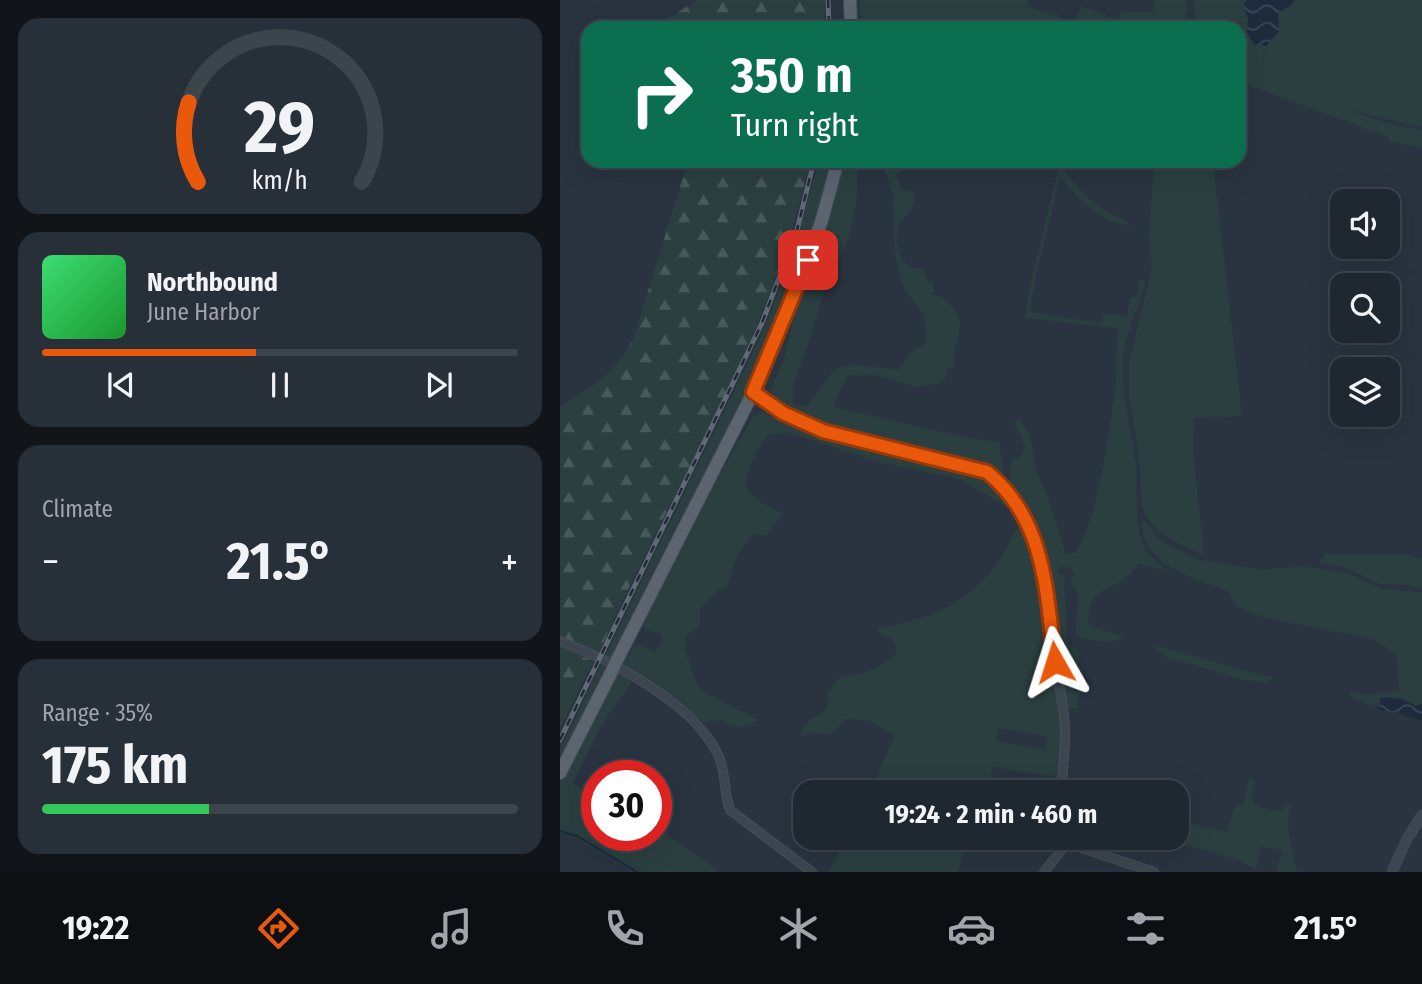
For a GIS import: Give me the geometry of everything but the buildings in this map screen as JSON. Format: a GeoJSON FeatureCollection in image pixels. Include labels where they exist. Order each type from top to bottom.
{"type":"FeatureCollection","features":[{"type":"Feature","properties":{"kind":"main road"},"geometry":{"type":"LineString","coordinates":[[850,0],[851,21]]}},
{"type":"Feature","properties":{"kind":"main road"},"geometry":{"type":"LineString","coordinates":[[560,773],[753,392],[805,267],[836,168]]}},
{"type":"Feature","properties":{"kind":"street"},"geometry":{"type":"LineString","coordinates":[[753,392],[783,413],[823,431],[987,472],[1003,485],[1033,536],[1045,572],[1065,727],[1063,780]]}},
{"type":"Feature","properties":{"kind":"street"},"geometry":{"type":"LineString","coordinates":[[560,641],[642,681],[676,706],[713,746],[720,760],[730,810],[812,872]]}},
{"type":"Feature","properties":{"kind":"street"},"geometry":{"type":"LineString","coordinates":[[1392,872],[1422,815]]}},
{"type":"Feature","properties":{"kind":"street"},"geometry":{"type":"LineString","coordinates":[[1044,872],[1060,850]]}},
{"type":"Feature","properties":{"kind":"street"},"geometry":{"type":"LineString","coordinates":[[1092,850],[1154,872]]}},
{"type":"Feature","properties":{"kind":"green space"},"geometry":{"type":"Polygon","coordinates":[[[697,0],[825,0],[825,21],[664,21],[697,0]]]}},
{"type":"Feature","properties":{"kind":"green space"},"geometry":{"type":"Polygon","coordinates":[[[860,0],[1028,0],[1027,6],[1059,16],[1066,21],[861,21],[860,0]]]}},
{"type":"Feature","properties":{"kind":"green space"},"geometry":{"type":"Polygon","coordinates":[[[1154,0],[1187,0],[1186,21],[1074,21],[1082,6],[1118,20],[1121,12],[1153,12],[1154,0]]]}},
{"type":"Feature","properties":{"kind":"green space"},"geometry":{"type":"Polygon","coordinates":[[[1194,0],[1422,0],[1422,127],[1347,110],[1396,126],[1422,130],[1422,148],[1388,141],[1389,137],[1246,85],[1246,21],[1195,21],[1194,0]]]}},
{"type":"Feature","properties":{"kind":"green space"},"geometry":{"type":"Polygon","coordinates":[[[686,168],[808,168],[793,226],[771,290],[745,352],[598,655],[560,638],[560,406],[602,379],[633,340],[686,168]]]}},
{"type":"Feature","properties":{"kind":"green space"},"geometry":{"type":"Polygon","coordinates":[[[817,168],[831,168],[790,291],[735,417],[610,662],[604,658],[761,336],[786,274],[817,168]]]}},
{"type":"Feature","properties":{"kind":"green space"},"geometry":{"type":"Polygon","coordinates":[[[842,168],[859,168],[857,194],[846,245],[837,262],[831,267],[810,339],[793,384],[795,405],[807,406],[835,369],[851,364],[898,370],[910,353],[926,343],[925,315],[912,300],[899,271],[892,191],[882,168],[903,168],[896,175],[901,189],[911,191],[915,195],[910,211],[898,229],[898,250],[910,266],[923,270],[928,282],[934,285],[933,294],[944,298],[957,313],[960,321],[954,366],[947,369],[941,383],[917,387],[871,374],[847,376],[833,405],[840,409],[974,439],[1000,442],[1003,466],[1001,474],[944,455],[852,436],[823,427],[796,414],[772,396],[771,388],[784,360],[795,313],[835,199],[842,168]]]}},
{"type":"Feature","properties":{"kind":"green space"},"geometry":{"type":"Polygon","coordinates":[[[1059,168],[1063,168],[1096,205],[1131,225],[1120,224],[1100,215],[1082,201],[1060,176],[1030,312],[1101,323],[1104,314],[1127,316],[1130,299],[1137,296],[1139,280],[1145,280],[1124,352],[1123,380],[1136,464],[1140,537],[1148,553],[1168,571],[1140,564],[1124,579],[1096,596],[1090,606],[1089,625],[1124,637],[1102,642],[1079,637],[1076,627],[1078,596],[1071,579],[1075,576],[1069,567],[1059,566],[1058,573],[1064,578],[1067,638],[1069,645],[1078,651],[1079,665],[1084,673],[1077,708],[1067,709],[1053,595],[1045,557],[1026,510],[1009,483],[1011,460],[1021,457],[1025,449],[1022,436],[1014,424],[1018,418],[1028,433],[1037,471],[1065,553],[1073,554],[1089,524],[1102,474],[1116,382],[1119,328],[1025,318],[1028,295],[1059,168]]]}},
{"type":"Feature","properties":{"kind":"green space"},"geometry":{"type":"Polygon","coordinates":[[[1154,168],[1214,168],[1242,416],[1194,418],[1193,448],[1204,555],[1160,532],[1148,519],[1142,505],[1139,454],[1129,395],[1129,362],[1152,269],[1149,238],[1154,168]]]}},
{"type":"Feature","properties":{"kind":"green space"},"geometry":{"type":"Polygon","coordinates":[[[761,411],[783,423],[981,475],[998,487],[1010,505],[1006,506],[949,476],[865,458],[790,433],[769,434],[756,451],[745,481],[756,499],[783,514],[765,536],[755,533],[738,553],[726,589],[719,589],[700,609],[699,624],[686,636],[685,650],[698,686],[706,693],[759,720],[740,726],[720,720],[705,723],[622,667],[634,647],[639,645],[656,652],[663,636],[644,628],[644,622],[710,491],[753,417],[761,411]]]}},
{"type":"Feature","properties":{"kind":"green space"},"geometry":{"type":"Polygon","coordinates":[[[1143,519],[1162,542],[1200,560],[1262,570],[1304,566],[1349,574],[1382,589],[1422,592],[1422,704],[1416,706],[1403,699],[1372,706],[1350,696],[1348,691],[1368,696],[1399,691],[1397,655],[1373,639],[1261,617],[1236,607],[1230,592],[1187,575],[1159,559],[1144,535],[1143,519]]]}},
{"type":"Feature","properties":{"kind":"green space"},"geometry":{"type":"Polygon","coordinates":[[[1020,528],[1033,546],[1043,585],[1061,720],[1059,780],[1054,780],[1054,776],[993,767],[989,780],[875,780],[895,735],[868,721],[847,718],[830,735],[810,733],[798,737],[809,721],[824,712],[829,700],[826,696],[841,676],[871,670],[897,653],[892,640],[879,633],[876,628],[923,618],[957,601],[986,578],[1008,547],[1016,529],[1020,528]],[[998,728],[996,741],[1045,750],[1047,736],[998,728]]]}},
{"type":"Feature","properties":{"kind":"green space"},"geometry":{"type":"Polygon","coordinates":[[[1324,554],[1410,555],[1422,559],[1422,589],[1408,585],[1379,584],[1347,568],[1320,563],[1324,554]]]}},
{"type":"Feature","properties":{"kind":"green space"},"geometry":{"type":"Polygon","coordinates":[[[1150,644],[1273,678],[1268,683],[1240,679],[1167,658],[1150,644]]]}},
{"type":"Feature","properties":{"kind":"green space"},"geometry":{"type":"Polygon","coordinates":[[[560,645],[594,662],[586,675],[581,671],[575,673],[560,707],[560,645]]]}},
{"type":"Feature","properties":{"kind":"green space"},"geometry":{"type":"Polygon","coordinates":[[[600,666],[607,668],[560,762],[560,750],[600,666]]]}},
{"type":"Feature","properties":{"kind":"green space"},"geometry":{"type":"Polygon","coordinates":[[[581,671],[586,675],[560,729],[560,707],[575,673],[581,671]]]}},
{"type":"Feature","properties":{"kind":"green space"},"geometry":{"type":"Polygon","coordinates":[[[618,674],[634,679],[605,719],[584,760],[581,760],[581,766],[572,784],[581,788],[581,842],[560,833],[560,784],[618,674]]]}},
{"type":"Feature","properties":{"kind":"green space"},"geometry":{"type":"Polygon","coordinates":[[[1249,779],[1255,780],[1253,803],[1269,810],[1281,811],[1292,804],[1288,820],[1296,869],[1305,872],[1276,872],[1283,851],[1261,846],[1256,870],[1239,860],[1189,846],[1189,823],[1227,832],[1235,805],[1243,806],[1249,779]]]}},
{"type":"Feature","properties":{"kind":"green space"},"geometry":{"type":"Polygon","coordinates":[[[672,838],[720,872],[633,872],[597,851],[672,851],[672,838]]]}},
{"type":"Feature","properties":{"kind":"green space"},"geometry":{"type":"Polygon","coordinates":[[[840,850],[964,850],[958,872],[829,872],[840,850]]]}},
{"type":"Feature","properties":{"kind":"water"},"geometry":{"type":"Polygon","coordinates":[[[1247,0],[1294,0],[1292,5],[1278,13],[1279,32],[1266,46],[1254,44],[1247,33],[1248,18],[1243,6],[1247,0]]]}},
{"type":"Feature","properties":{"kind":"water"},"geometry":{"type":"Polygon","coordinates":[[[1380,699],[1403,699],[1416,706],[1422,704],[1422,721],[1395,712],[1378,710],[1380,699]]]}},
{"type":"Feature","properties":{"kind":"waterway"},"geometry":{"type":"LineString","coordinates":[[560,831],[577,836],[637,872]]}},
{"type":"Feature","properties":{"kind":"railway"},"geometry":{"type":"LineString","coordinates":[[828,0],[829,21]]}},
{"type":"Feature","properties":{"kind":"railway"},"geometry":{"type":"LineString","coordinates":[[560,740],[762,323],[797,230],[812,168]]}},
{"type":"Feature","properties":{"kind":"route"},"geometry":{"type":"LineString","coordinates":[[808,260],[753,392],[783,413],[823,431],[987,472],[1003,485],[1036,543],[1045,572],[1055,662]]}}]}
